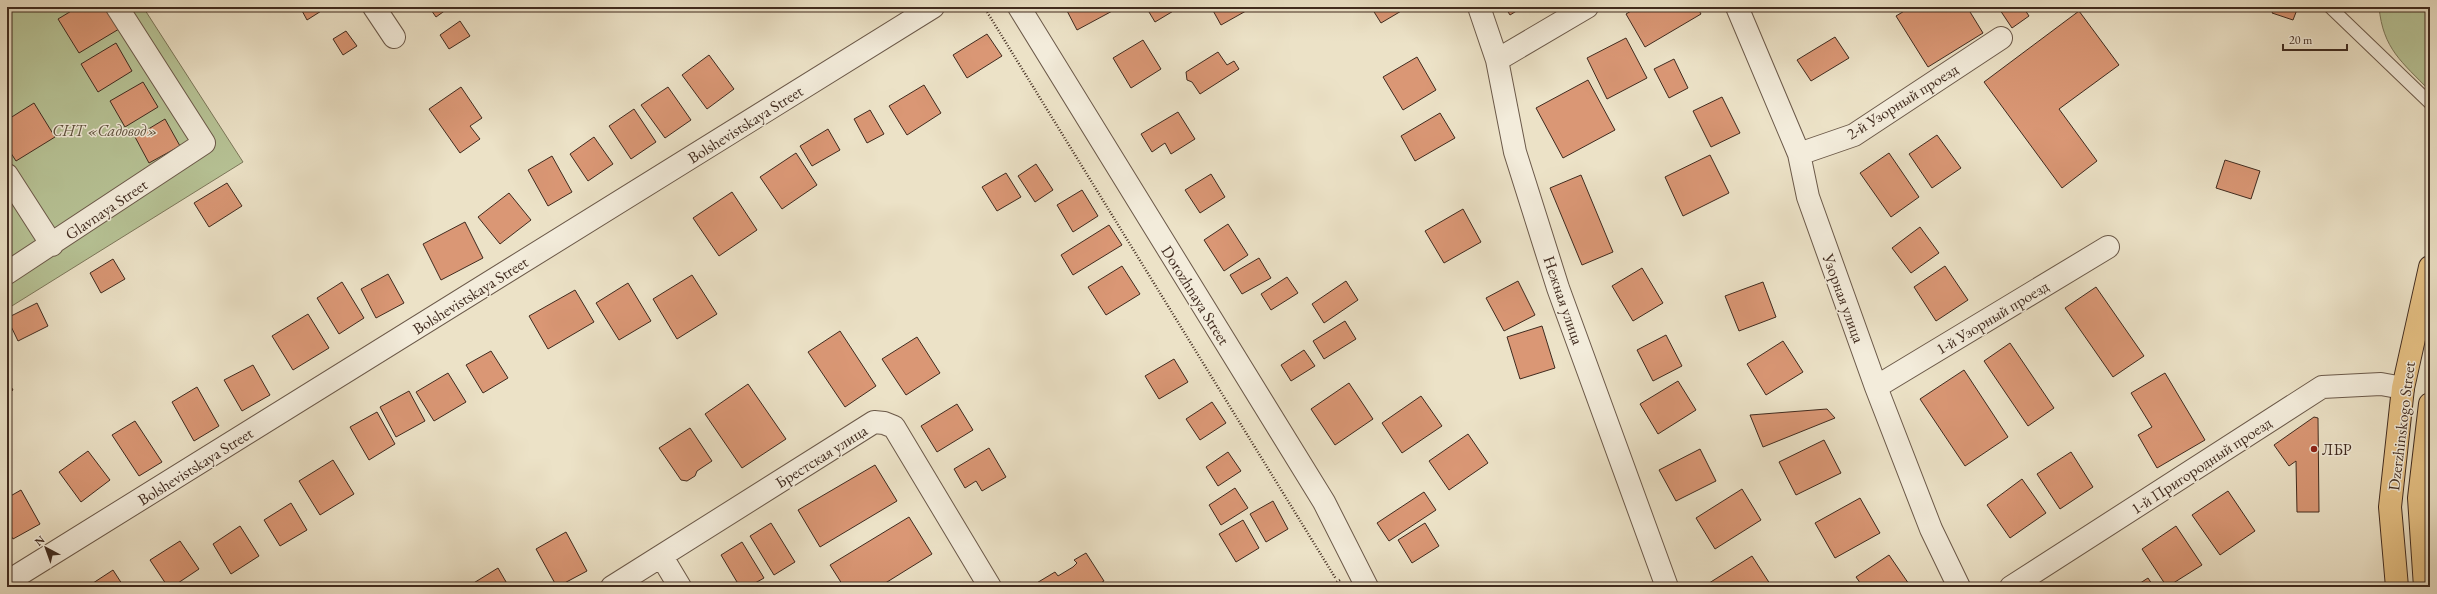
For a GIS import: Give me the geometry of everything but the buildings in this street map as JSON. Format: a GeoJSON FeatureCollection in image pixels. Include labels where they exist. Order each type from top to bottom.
{"type":"FeatureCollection","features":[{"type":"Feature","properties":{"kind":"main road","name":"Dzerzhinskogo Street"},"geometry":{"type":"LineString","coordinates":[[2397,587],[2390,507],[2403,388],[2430,267]]}},
{"type":"Feature","properties":{"kind":"main road","name":"Dzerzhinskogo Street"},"geometry":{"type":"LineString","coordinates":[[2425,587],[2419,498],[2430,404]]}},
{"type":"Feature","properties":{"kind":"street","name":"Glavnaya Street"},"geometry":{"type":"LineString","coordinates":[[7,273],[52,245],[204,143],[116,7]]}},
{"type":"Feature","properties":{"kind":"street"},"geometry":{"type":"LineString","coordinates":[[374,7],[394,37]]}},
{"type":"Feature","properties":{"kind":"street","name":"Bolshevistskaya Street"},"geometry":{"type":"LineString","coordinates":[[7,582],[933,7]]}},
{"type":"Feature","properties":{"kind":"street","name":"Dorozhnaya Street"},"geometry":{"type":"LineString","coordinates":[[1019,7],[1324,502],[1367,587]]}},
{"type":"Feature","properties":{"kind":"street","name":"Нежная улица"},"geometry":{"type":"LineString","coordinates":[[1479,7],[1497,60],[1519,168],[1558,288],[1667,587]]}},
{"type":"Feature","properties":{"kind":"street"},"geometry":{"type":"LineString","coordinates":[[1497,60],[1587,7]]}},
{"type":"Feature","properties":{"kind":"street","name":"Узорная улица"},"geometry":{"type":"LineString","coordinates":[[1737,7],[1799,154],[1808,197],[1876,387],[1931,529],[1960,587]]}},
{"type":"Feature","properties":{"kind":"street","name":"2-й Узорный проезд"},"geometry":{"type":"LineString","coordinates":[[1799,154],[1854,135],[2001,38]]}},
{"type":"Feature","properties":{"kind":"street"},"geometry":{"type":"LineString","coordinates":[[7,175],[52,245]]}},
{"type":"Feature","properties":{"kind":"street","name":"1-й Узорный проезд"},"geometry":{"type":"LineString","coordinates":[[1876,387],[2108,247]]}},
{"type":"Feature","properties":{"kind":"street","name":"1-й Пригородный проезд"},"geometry":{"type":"LineString","coordinates":[[2011,587],[2322,387],[2381,384],[2403,388]]}},
{"type":"Feature","properties":{"kind":"street","name":"Брестская улица"},"geometry":{"type":"LineString","coordinates":[[612,587],[662,557],[874,422],[884,422],[894,427],[990,587]]}},
{"type":"Feature","properties":{"kind":"street"},"geometry":{"type":"LineString","coordinates":[[662,557],[680,587]]}},
{"type":"Feature","properties":{"kind":"lane"},"geometry":{"type":"LineString","coordinates":[[2330,7],[2430,103]]}},
{"type":"Feature","properties":{"kind":"path"},"geometry":{"type":"LineString","coordinates":[[984,7],[1342,587]]}},
{"type":"Feature","properties":{"kind":"green space","name":"СНТ «Садовод»"},"geometry":{"type":"Polygon","coordinates":[[[7,7],[143,7],[243,162],[7,309],[7,7]]]}},
{"type":"Feature","properties":{"kind":"green space"},"geometry":{"type":"Polygon","coordinates":[[[2379,7],[2430,7],[2430,91],[2396,54],[2385,34],[2379,7]]]}},
{"type":"Feature","properties":{"kind":"place","name":"ЛБР"},"geometry":{"type":"Point","coordinates":[2314,449]}}]}
